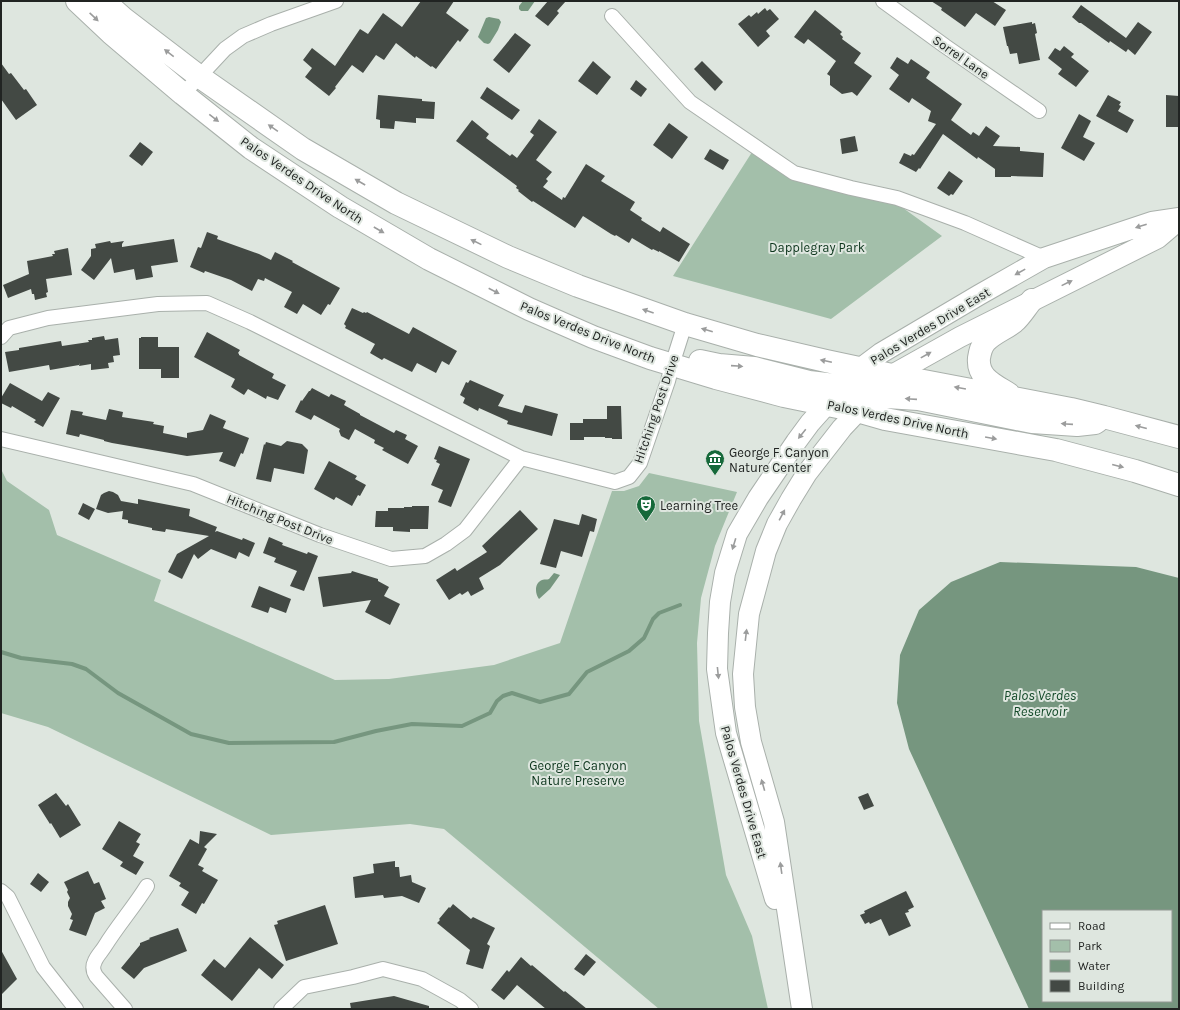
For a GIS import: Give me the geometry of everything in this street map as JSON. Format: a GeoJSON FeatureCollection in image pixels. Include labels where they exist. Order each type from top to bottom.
{"type":"FeatureCollection","features":[{"type":"Feature","properties":{"kind":"main road","name":"Palos Verdes Drive North"},"geometry":{"type":"LineString","coordinates":[[77,1],[111,33],[183,94],[251,148],[340,207],[429,259],[536,312],[592,337],[672,365],[776,394],[827,404],[864,403],[885,419],[1056,450],[1135,471],[1179,485]]}},
{"type":"Feature","properties":{"kind":"main road","name":"Palos Verdes Drive North"},"geometry":{"type":"LineString","coordinates":[[104,1],[123,18],[200,77],[303,149],[396,203],[508,257],[578,286],[685,324],[757,345],[892,375],[1017,398],[1104,417],[1179,437]]}},
{"type":"Feature","properties":{"kind":"main road","name":"Palos Verdes Drive East"},"geometry":{"type":"LineString","coordinates":[[794,962],[726,733],[717,668],[720,602],[725,573],[737,534],[760,495],[796,442],[843,386],[861,368],[882,352],[1044,258],[1152,222],[1179,219]]}},
{"type":"Feature","properties":{"kind":"main road","name":"Palos Verdes Drive East"},"geometry":{"type":"LineString","coordinates":[[802,1009],[774,822],[751,742],[745,707],[743,674],[745,641],[749,614],[766,551],[777,524],[807,473],[842,428],[892,375],[960,337],[1158,238],[1179,219]]}},
{"type":"Feature","properties":{"kind":"main road"},"geometry":{"type":"LineString","coordinates":[[1017,398],[991,383],[981,372],[978,365],[980,352],[984,343],[994,334],[1014,321],[1032,300]]}},
{"type":"Feature","properties":{"kind":"main road"},"geometry":{"type":"LineString","coordinates":[[672,365],[693,360],[719,365],[754,368],[809,382],[843,386],[869,384],[892,375]]}},
{"type":"Feature","properties":{"kind":"main road"},"geometry":{"type":"LineString","coordinates":[[864,403],[918,399],[1032,422],[1077,425],[1095,423],[1104,417]]}},
{"type":"Feature","properties":{"kind":"street"},"geometry":{"type":"LineString","coordinates":[[183,94],[225,49],[243,36],[271,24],[336,1]]}},
{"type":"Feature","properties":{"kind":"street","name":"Sorrel Lane"},"geometry":{"type":"LineString","coordinates":[[884,1],[945,46],[1039,111]]}},
{"type":"Feature","properties":{"kind":"street"},"geometry":{"type":"LineString","coordinates":[[612,16],[690,102],[794,173],[897,198],[964,222],[1044,258]]}},
{"type":"Feature","properties":{"kind":"street","name":"Hitching Post Drive"},"geometry":{"type":"LineString","coordinates":[[1,337],[10,328],[48,318],[158,304],[207,303],[250,322],[521,458],[615,482],[629,477],[640,464],[668,381],[685,324]]}},
{"type":"Feature","properties":{"kind":"street","name":"Hitching Post Drive"},"geometry":{"type":"LineString","coordinates":[[1,439],[193,484],[320,535],[391,559],[425,556],[446,544],[465,530],[521,458]]}},
{"type":"Feature","properties":{"kind":"street"},"geometry":{"type":"LineString","coordinates":[[126,1009],[96,976],[93,972],[93,967],[98,956],[147,886]]}},
{"type":"Feature","properties":{"kind":"street"},"geometry":{"type":"LineString","coordinates":[[1,891],[8,897],[43,966],[76,1009]]}},
{"type":"Feature","properties":{"kind":"street"},"geometry":{"type":"LineString","coordinates":[[281,1009],[304,987],[353,977],[382,969],[422,979],[460,1000],[471,1009]]}},
{"type":"Feature","properties":{"kind":"green space","name":"Dapplegray Park"},"geometry":{"type":"Polygon","coordinates":[[[754,149],[798,180],[871,185],[942,236],[831,319],[673,276],[754,149]]]}},
{"type":"Feature","properties":{"kind":"green space","name":"George F Canyon Nature Preserve"},"geometry":{"type":"Polygon","coordinates":[[[1,469],[7,481],[49,510],[57,535],[161,580],[154,601],[335,680],[389,679],[494,665],[560,643],[612,491],[624,491],[639,486],[649,473],[737,492],[715,546],[701,598],[697,643],[699,721],[726,875],[752,936],[768,1009],[659,1009],[444,829],[410,824],[271,835],[48,727],[1,713],[1,469]]]}},
{"type":"Feature","properties":{"kind":"water"},"geometry":{"type":"Polygon","coordinates":[[[523,1],[535,1],[528,11],[521,11],[519,6],[523,1]]]}},
{"type":"Feature","properties":{"kind":"water"},"geometry":{"type":"Polygon","coordinates":[[[489,17],[499,19],[501,22],[498,30],[488,44],[484,43],[478,37],[486,18],[489,17]]]}},
{"type":"Feature","properties":{"kind":"water","name":"Palos Verdes Reservoir"},"geometry":{"type":"Polygon","coordinates":[[[1000,562],[1136,567],[1179,578],[1179,1009],[1029,1009],[909,749],[897,703],[900,655],[919,610],[951,582],[1000,562]]]}},
{"type":"Feature","properties":{"kind":"water"},"geometry":{"type":"Polygon","coordinates":[[[554,573],[560,575],[550,589],[539,599],[536,592],[536,586],[539,581],[549,579],[554,573]]]}},
{"type":"Feature","properties":{"kind":"building"},"geometry":{"type":"Polygon","coordinates":[[[421,1],[454,1],[446,13],[469,30],[460,42],[458,40],[436,69],[416,56],[415,58],[396,43],[384,60],[376,55],[363,73],[352,65],[329,96],[305,77],[312,68],[303,60],[312,48],[335,66],[360,29],[368,34],[383,13],[402,27],[421,1]]]}},
{"type":"Feature","properties":{"kind":"building"},"geometry":{"type":"Polygon","coordinates":[[[548,1],[566,1],[557,11],[559,13],[548,26],[535,16],[548,1]]]}},
{"type":"Feature","properties":{"kind":"building"},"geometry":{"type":"Polygon","coordinates":[[[931,1],[992,1],[1006,10],[995,26],[976,13],[965,27],[931,1]]]}},
{"type":"Feature","properties":{"kind":"building"},"geometry":{"type":"Polygon","coordinates":[[[1081,5],[1126,38],[1138,22],[1152,32],[1135,55],[1128,49],[1126,52],[1110,41],[1109,43],[1072,17],[1081,5]]]}},
{"type":"Feature","properties":{"kind":"building"},"geometry":{"type":"Polygon","coordinates":[[[765,8],[767,11],[770,9],[779,19],[766,31],[770,36],[758,47],[738,24],[749,15],[751,17],[757,12],[758,14],[765,8]]]}},
{"type":"Feature","properties":{"kind":"building"},"geometry":{"type":"Polygon","coordinates":[[[815,10],[842,32],[840,34],[843,37],[842,39],[861,53],[854,63],[872,76],[857,96],[852,92],[842,94],[830,85],[830,76],[827,74],[836,61],[808,39],[804,44],[794,37],[815,10]]]}},
{"type":"Feature","properties":{"kind":"building"},"geometry":{"type":"Polygon","coordinates":[[[1032,22],[1032,24],[1035,23],[1037,33],[1035,34],[1040,60],[1019,64],[1017,53],[1010,54],[1003,27],[1032,22]]]}},
{"type":"Feature","properties":{"kind":"building"},"geometry":{"type":"Polygon","coordinates":[[[515,33],[531,45],[509,73],[493,60],[515,33]]]}},
{"type":"Feature","properties":{"kind":"building"},"geometry":{"type":"Polygon","coordinates":[[[1064,46],[1074,54],[1071,57],[1089,71],[1076,87],[1058,74],[1062,69],[1048,58],[1055,48],[1060,51],[1064,46]]]}},
{"type":"Feature","properties":{"kind":"building"},"geometry":{"type":"Polygon","coordinates":[[[897,57],[908,64],[911,59],[930,72],[926,78],[962,104],[951,120],[971,135],[973,132],[979,136],[986,126],[1000,136],[993,146],[1020,147],[1020,151],[1044,153],[1043,177],[995,177],[995,169],[978,157],[977,159],[943,134],[920,169],[919,168],[916,172],[899,163],[904,153],[911,156],[912,154],[914,155],[936,124],[928,121],[931,111],[912,98],[909,103],[889,89],[899,75],[890,68],[897,57]]]}},
{"type":"Feature","properties":{"kind":"building"},"geometry":{"type":"Polygon","coordinates":[[[593,61],[611,77],[597,95],[578,81],[593,61]]]}},
{"type":"Feature","properties":{"kind":"building"},"geometry":{"type":"Polygon","coordinates":[[[702,61],[723,82],[715,91],[694,69],[702,61]]]}},
{"type":"Feature","properties":{"kind":"building"},"geometry":{"type":"Polygon","coordinates":[[[1,63],[24,90],[26,89],[37,105],[16,120],[1,99],[1,63]]]}},
{"type":"Feature","properties":{"kind":"building"},"geometry":{"type":"Polygon","coordinates":[[[636,80],[647,89],[641,97],[630,89],[636,80]]]}},
{"type":"Feature","properties":{"kind":"building"},"geometry":{"type":"Polygon","coordinates":[[[487,87],[520,110],[512,120],[480,98],[487,87]]]}},
{"type":"Feature","properties":{"kind":"building"},"geometry":{"type":"Polygon","coordinates":[[[378,95],[422,99],[422,101],[435,102],[434,119],[416,118],[416,123],[395,121],[394,129],[380,128],[380,120],[376,119],[378,95]]]}},
{"type":"Feature","properties":{"kind":"building"},"geometry":{"type":"Polygon","coordinates":[[[1108,95],[1121,102],[1119,105],[1121,106],[1118,111],[1134,120],[1127,133],[1096,116],[1108,95]]]}},
{"type":"Feature","properties":{"kind":"building"},"geometry":{"type":"Polygon","coordinates":[[[1166,95],[1179,96],[1179,127],[1166,127],[1166,95]]]}},
{"type":"Feature","properties":{"kind":"building"},"geometry":{"type":"Polygon","coordinates":[[[1079,114],[1091,121],[1083,137],[1095,143],[1084,161],[1061,148],[1079,114]]]}},
{"type":"Feature","properties":{"kind":"building"},"geometry":{"type":"Polygon","coordinates":[[[539,119],[557,132],[536,160],[552,172],[546,179],[548,181],[543,187],[562,200],[563,197],[565,198],[586,164],[605,176],[601,181],[635,202],[630,210],[642,218],[641,220],[660,232],[663,227],[690,244],[679,262],[659,251],[652,250],[632,238],[629,243],[616,235],[611,234],[583,216],[575,228],[533,201],[532,202],[518,191],[519,190],[516,188],[517,186],[456,141],[472,120],[489,134],[486,138],[510,156],[512,154],[517,158],[534,135],[530,132],[539,119]]]}},
{"type":"Feature","properties":{"kind":"building"},"geometry":{"type":"Polygon","coordinates":[[[669,123],[688,137],[672,159],[653,145],[669,123]]]}},
{"type":"Feature","properties":{"kind":"building"},"geometry":{"type":"Polygon","coordinates":[[[855,136],[858,151],[842,154],[840,139],[855,136]]]}},
{"type":"Feature","properties":{"kind":"building"},"geometry":{"type":"Polygon","coordinates":[[[140,142],[153,152],[142,166],[129,156],[140,142]]]}},
{"type":"Feature","properties":{"kind":"building"},"geometry":{"type":"Polygon","coordinates":[[[710,149],[729,160],[723,170],[704,159],[710,149]]]}},
{"type":"Feature","properties":{"kind":"building"},"geometry":{"type":"Polygon","coordinates":[[[949,171],[963,181],[953,195],[951,194],[949,196],[937,188],[949,171]]]}},
{"type":"Feature","properties":{"kind":"building"},"geometry":{"type":"Polygon","coordinates":[[[207,232],[218,236],[217,239],[259,254],[271,260],[275,252],[340,288],[330,305],[328,304],[321,315],[303,304],[297,314],[284,307],[292,292],[265,278],[264,281],[258,279],[252,291],[231,280],[205,271],[204,273],[190,267],[198,247],[201,248],[207,232]]]}},
{"type":"Feature","properties":{"kind":"building"},"geometry":{"type":"Polygon","coordinates":[[[174,239],[178,262],[151,266],[153,277],[136,280],[134,269],[114,273],[111,258],[94,280],[81,270],[91,256],[91,249],[96,248],[95,244],[110,241],[111,243],[124,241],[122,247],[174,239]]]}},
{"type":"Feature","properties":{"kind":"building"},"geometry":{"type":"Polygon","coordinates":[[[68,248],[72,275],[46,279],[48,292],[46,293],[47,297],[35,300],[31,289],[8,298],[3,285],[29,274],[27,261],[53,256],[52,254],[55,254],[54,251],[68,248]]]}},
{"type":"Feature","properties":{"kind":"building"},"geometry":{"type":"Polygon","coordinates":[[[352,308],[363,313],[367,312],[409,334],[413,327],[457,351],[449,365],[442,361],[436,373],[417,363],[412,372],[384,358],[382,360],[370,353],[375,344],[345,328],[346,326],[344,324],[352,308]]]}},
{"type":"Feature","properties":{"kind":"building"},"geometry":{"type":"Polygon","coordinates":[[[207,332],[240,350],[238,353],[239,355],[274,374],[272,378],[286,385],[278,400],[267,396],[266,399],[248,389],[244,395],[231,387],[235,379],[194,357],[207,332]]]}},
{"type":"Feature","properties":{"kind":"building"},"geometry":{"type":"Polygon","coordinates":[[[104,336],[105,340],[118,338],[120,355],[113,356],[114,362],[108,363],[109,368],[91,370],[91,364],[79,366],[80,363],[79,365],[50,370],[49,365],[9,372],[5,352],[19,350],[19,348],[61,341],[62,346],[89,342],[88,340],[92,340],[92,338],[104,336]]]}},
{"type":"Feature","properties":{"kind":"building"},"geometry":{"type":"Polygon","coordinates":[[[158,337],[158,347],[179,347],[179,378],[161,378],[161,369],[139,369],[139,338],[158,337]]]}},
{"type":"Feature","properties":{"kind":"building"},"geometry":{"type":"Polygon","coordinates":[[[470,380],[504,395],[498,406],[522,413],[525,405],[558,414],[552,436],[507,424],[508,421],[479,408],[478,411],[463,403],[465,398],[460,395],[466,382],[468,383],[470,380]]]}},
{"type":"Feature","properties":{"kind":"building"},"geometry":{"type":"Polygon","coordinates":[[[10,383],[42,401],[48,392],[60,398],[43,427],[34,422],[36,420],[12,406],[11,408],[1,403],[1,398],[10,383]]]}},
{"type":"Feature","properties":{"kind":"building"},"geometry":{"type":"Polygon","coordinates":[[[312,388],[329,397],[331,394],[346,401],[344,405],[394,433],[396,430],[407,435],[405,439],[418,446],[408,464],[382,450],[384,448],[374,443],[375,440],[355,429],[349,440],[341,436],[339,431],[340,429],[314,415],[311,420],[295,412],[301,400],[302,401],[312,388]]]}},
{"type":"Feature","properties":{"kind":"building"},"geometry":{"type":"Polygon","coordinates":[[[607,406],[621,406],[622,439],[584,437],[584,440],[570,440],[570,423],[583,423],[583,419],[607,419],[607,406]]]}},
{"type":"Feature","properties":{"kind":"building"},"geometry":{"type":"Polygon","coordinates":[[[109,409],[123,412],[122,417],[154,422],[153,424],[164,426],[163,433],[187,438],[187,433],[203,430],[210,414],[226,421],[223,428],[249,438],[243,454],[241,453],[235,467],[219,461],[223,452],[187,456],[112,443],[80,434],[79,437],[66,434],[71,410],[83,412],[82,415],[106,420],[109,409]]]}},
{"type":"Feature","properties":{"kind":"building"},"geometry":{"type":"Polygon","coordinates":[[[287,441],[302,444],[308,450],[304,474],[274,468],[271,482],[256,479],[264,444],[265,445],[266,442],[281,446],[287,441]]]}},
{"type":"Feature","properties":{"kind":"building"},"geometry":{"type":"Polygon","coordinates":[[[439,446],[470,459],[451,507],[438,502],[443,490],[431,485],[440,464],[434,459],[439,446]]]}},
{"type":"Feature","properties":{"kind":"building"},"geometry":{"type":"Polygon","coordinates":[[[329,461],[357,476],[355,479],[366,485],[352,506],[336,497],[334,500],[314,489],[329,461]]]}},
{"type":"Feature","properties":{"kind":"building"},"geometry":{"type":"Polygon","coordinates":[[[109,491],[118,495],[121,501],[138,504],[138,499],[190,509],[189,516],[217,527],[215,532],[217,531],[242,540],[243,538],[255,543],[249,557],[239,552],[236,559],[211,549],[198,559],[194,554],[182,579],[168,572],[177,554],[209,536],[166,529],[165,532],[152,530],[152,528],[128,523],[128,520],[122,519],[123,511],[108,513],[96,509],[101,495],[109,491]]]}},
{"type":"Feature","properties":{"kind":"building"},"geometry":{"type":"Polygon","coordinates":[[[83,503],[95,509],[89,520],[78,514],[83,503]]]}},
{"type":"Feature","properties":{"kind":"building"},"geometry":{"type":"Polygon","coordinates":[[[412,506],[429,506],[428,529],[410,529],[410,532],[393,531],[393,527],[375,527],[376,511],[388,511],[388,508],[404,508],[412,506]]]}},
{"type":"Feature","properties":{"kind":"building"},"geometry":{"type":"Polygon","coordinates":[[[520,510],[538,529],[500,565],[479,578],[484,589],[471,596],[468,591],[462,595],[460,593],[449,600],[436,580],[455,568],[457,571],[487,552],[482,546],[520,510]]]}},
{"type":"Feature","properties":{"kind":"building"},"geometry":{"type":"Polygon","coordinates":[[[582,514],[597,519],[594,532],[590,531],[582,557],[561,551],[556,568],[540,564],[554,519],[579,525],[582,514]]]}},
{"type":"Feature","properties":{"kind":"building"},"geometry":{"type":"Polygon","coordinates":[[[269,537],[283,543],[282,545],[307,554],[308,552],[318,556],[304,591],[290,586],[297,571],[274,562],[276,558],[263,553],[269,537]]]}},
{"type":"Feature","properties":{"kind":"building"},"geometry":{"type":"Polygon","coordinates":[[[352,571],[378,579],[378,581],[389,587],[384,596],[400,604],[390,625],[365,612],[371,600],[323,607],[318,577],[351,573],[352,571]]]}},
{"type":"Feature","properties":{"kind":"building"},"geometry":{"type":"Polygon","coordinates":[[[259,586],[291,599],[286,613],[270,607],[268,613],[251,607],[259,586]]]}},
{"type":"Feature","properties":{"kind":"building"},"geometry":{"type":"Polygon","coordinates":[[[56,793],[66,806],[68,804],[81,825],[60,838],[38,805],[56,793]]]}},
{"type":"Feature","properties":{"kind":"building"},"geometry":{"type":"Polygon","coordinates":[[[868,793],[874,806],[864,810],[858,797],[868,793]]]}},
{"type":"Feature","properties":{"kind":"building"},"geometry":{"type":"Polygon","coordinates":[[[119,821],[141,834],[136,842],[140,844],[133,856],[144,862],[136,875],[120,866],[123,862],[102,849],[119,821]]]}},
{"type":"Feature","properties":{"kind":"building"},"geometry":{"type":"Polygon","coordinates":[[[200,831],[217,834],[204,847],[207,849],[198,865],[204,868],[202,871],[218,880],[204,904],[202,903],[196,914],[181,905],[189,892],[179,886],[181,883],[169,876],[190,839],[199,844],[200,831]]]}},
{"type":"Feature","properties":{"kind":"building"},"geometry":{"type":"Polygon","coordinates":[[[395,861],[395,867],[399,867],[400,877],[411,875],[412,882],[426,888],[419,903],[402,896],[384,898],[383,895],[355,898],[353,877],[374,873],[373,864],[395,861]]]}},
{"type":"Feature","properties":{"kind":"building"},"geometry":{"type":"Polygon","coordinates":[[[88,871],[94,884],[99,882],[106,899],[101,901],[105,908],[95,913],[86,936],[69,930],[73,920],[70,919],[72,914],[68,906],[68,902],[70,898],[64,882],[88,871]]]}},
{"type":"Feature","properties":{"kind":"building"},"geometry":{"type":"Polygon","coordinates":[[[38,873],[49,882],[41,892],[30,884],[38,873]]]}},
{"type":"Feature","properties":{"kind":"building"},"geometry":{"type":"Polygon","coordinates":[[[906,891],[914,907],[908,910],[909,912],[905,913],[911,926],[889,936],[881,919],[870,924],[869,922],[865,924],[860,915],[865,913],[864,911],[906,891]]]}},
{"type":"Feature","properties":{"kind":"building"},"geometry":{"type":"Polygon","coordinates":[[[453,904],[471,919],[473,917],[495,928],[487,944],[490,946],[483,969],[466,964],[470,950],[437,923],[453,904]]]}},
{"type":"Feature","properties":{"kind":"building"},"geometry":{"type":"Polygon","coordinates":[[[325,905],[338,944],[286,961],[274,925],[278,924],[277,921],[325,905]]]}},
{"type":"Feature","properties":{"kind":"building"},"geometry":{"type":"Polygon","coordinates":[[[178,928],[187,951],[144,968],[134,979],[121,968],[140,945],[140,943],[150,939],[149,938],[178,928]]]}},
{"type":"Feature","properties":{"kind":"building"},"geometry":{"type":"Polygon","coordinates":[[[250,937],[284,965],[272,979],[259,968],[232,1001],[201,975],[214,959],[225,968],[250,937]]]}},
{"type":"Feature","properties":{"kind":"building"},"geometry":{"type":"Polygon","coordinates":[[[1,950],[17,979],[1,995],[1,950]]]}},
{"type":"Feature","properties":{"kind":"building"},"geometry":{"type":"Polygon","coordinates":[[[586,954],[596,962],[584,976],[574,969],[586,954]]]}},
{"type":"Feature","properties":{"kind":"building"},"geometry":{"type":"Polygon","coordinates":[[[521,957],[587,1009],[546,1009],[517,985],[504,1000],[491,990],[507,970],[509,972],[521,957]]]}},
{"type":"Feature","properties":{"kind":"building"},"geometry":{"type":"Polygon","coordinates":[[[394,996],[429,1006],[429,1009],[351,1009],[350,1003],[394,996]]]}},
{"type":"Feature","properties":{"kind":"waterway"},"geometry":{"type":"LineString","coordinates":[[1,652],[21,658],[72,664],[86,669],[118,693],[191,734],[229,743],[334,742],[376,731],[412,724],[462,726],[490,713],[497,701],[503,696],[512,693],[540,702],[569,694],[587,672],[629,651],[644,638],[653,619],[659,613],[680,605]]}},
{"type":"Feature","properties":{"kind":"place","name":"George F. Canyon Nature Center"},"geometry":{"type":"Point","coordinates":[715,476]}},
{"type":"Feature","properties":{"kind":"place","name":"Learning Tree"},"geometry":{"type":"Point","coordinates":[646,522]}}]}
